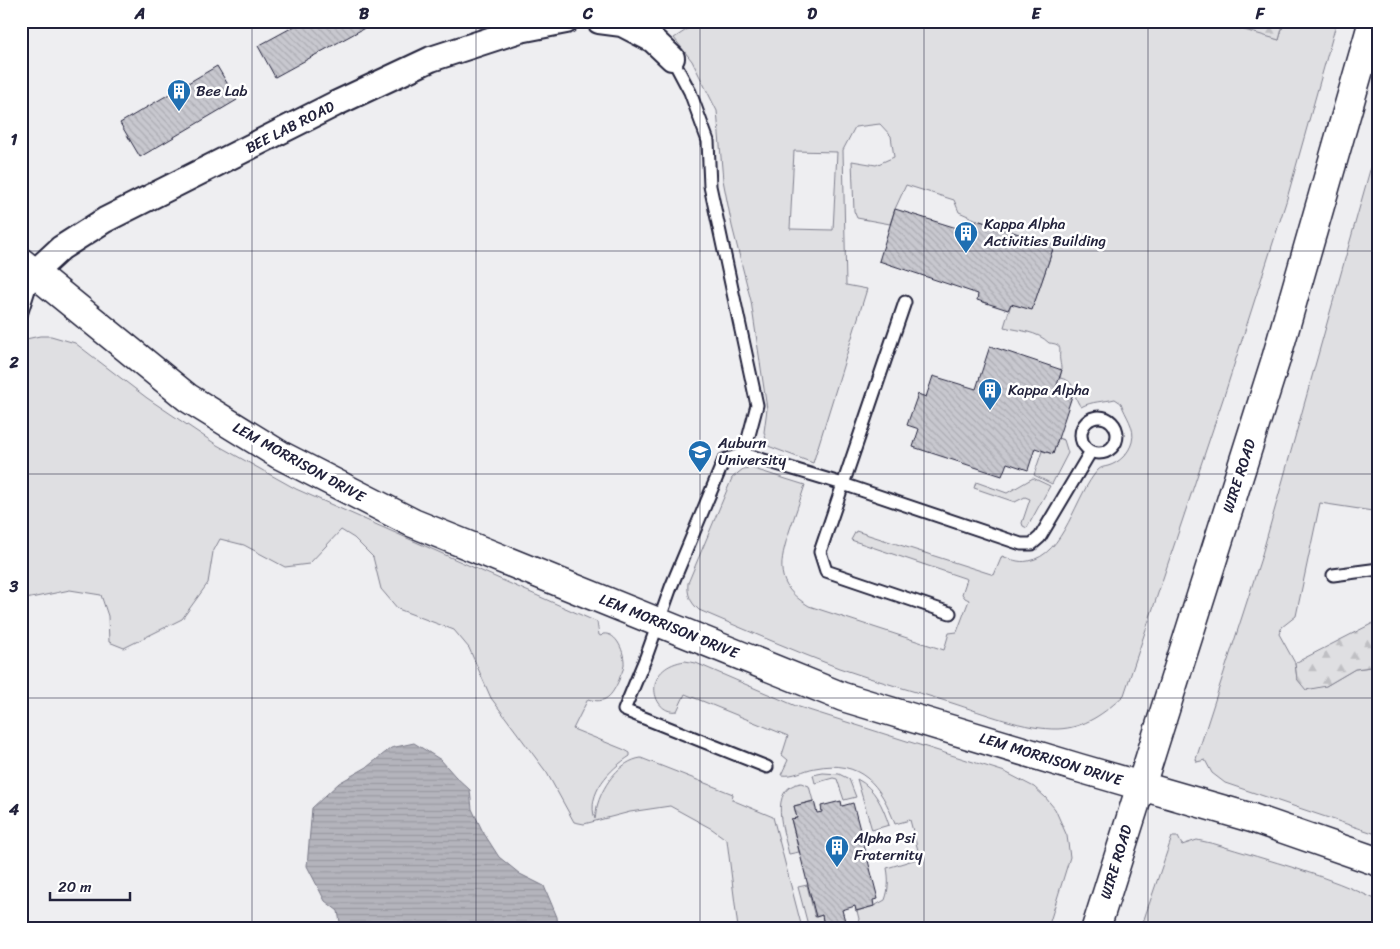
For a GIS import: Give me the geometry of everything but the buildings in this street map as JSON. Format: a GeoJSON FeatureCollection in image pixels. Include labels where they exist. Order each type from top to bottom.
{"type":"FeatureCollection","features":[{"type":"Feature","properties":{"kind":"street","name":"BEE LAB ROAD"},"geometry":{"type":"LineString","coordinates":[[28,267],[105,220],[335,104],[431,59],[520,30],[566,21]]}},
{"type":"Feature","properties":{"kind":"street"},"geometry":{"type":"LineString","coordinates":[[599,21],[622,24],[653,40],[672,58]]}},
{"type":"Feature","properties":{"kind":"street","name":"WIRE ROAD"},"geometry":{"type":"LineString","coordinates":[[1096,928],[1276,359],[1373,21]]}},
{"type":"Feature","properties":{"kind":"street","name":"LEM MORRISON DRIVE"},"geometry":{"type":"LineString","coordinates":[[28,267],[188,398],[280,455],[413,523],[843,697],[1252,818],[1379,862]]}},
{"type":"Feature","properties":{"kind":"lane"},"geometry":{"type":"LineString","coordinates":[[672,58],[690,92],[708,141],[710,186],[757,405],[744,454]]}},
{"type":"Feature","properties":{"kind":"lane"},"geometry":{"type":"LineString","coordinates":[[21,315],[28,267]]}},
{"type":"Feature","properties":{"kind":"lane"},"geometry":{"type":"LineString","coordinates":[[905,302],[820,552],[826,571],[950,613]]}},
{"type":"Feature","properties":{"kind":"lane"},"geometry":{"type":"LineString","coordinates":[[768,767],[624,710],[671,587],[724,460],[744,454],[843,484],[1021,544],[1032,544],[1040,537],[1091,451]]}},
{"type":"Feature","properties":{"kind":"lane"},"geometry":{"type":"LineString","coordinates":[[1333,575],[1379,569]]}},
{"type":"Feature","properties":{"kind":"shaded area","name":"Auburn University"},"geometry":{"type":"Polygon","coordinates":[[[21,21],[1379,21],[1379,928],[1096,928],[1097,924],[1080,928],[21,928],[21,21]]]}},
{"type":"Feature","properties":{"kind":"shaded area"},"geometry":{"type":"Polygon","coordinates":[[[414,743],[441,760],[470,790],[472,809],[483,832],[499,857],[520,874],[544,886],[557,917],[558,928],[341,928],[338,911],[325,901],[307,866],[312,808],[339,783],[367,767],[391,748],[414,743]]]}},
{"type":"Feature","properties":{"kind":"green space"},"geometry":{"type":"Polygon","coordinates":[[[700,21],[1224,21],[1279,40],[1284,21],[1337,21],[1286,202],[1226,390],[1124,695],[1109,708],[1086,723],[1068,728],[1046,729],[1005,720],[839,668],[699,610],[691,601],[688,583],[732,478],[743,469],[751,468],[805,485],[786,541],[782,563],[785,581],[798,598],[809,606],[944,650],[949,633],[957,632],[969,600],[962,594],[967,579],[851,540],[856,531],[994,575],[1002,556],[1018,561],[1028,561],[1041,556],[1051,548],[1068,523],[1090,481],[1099,469],[1116,463],[1129,450],[1133,431],[1121,403],[1115,399],[1081,407],[1070,382],[1060,378],[1059,346],[1049,343],[1034,334],[1004,327],[1011,304],[1032,309],[1054,246],[977,220],[959,212],[954,200],[906,185],[890,224],[857,218],[854,211],[852,161],[876,165],[894,157],[891,136],[880,124],[855,127],[843,150],[846,285],[867,289],[813,463],[768,446],[764,432],[767,409],[751,301],[732,226],[723,180],[717,111],[692,61],[674,38],[700,21]],[[794,151],[790,229],[833,230],[837,152],[794,151]]]}},
{"type":"Feature","properties":{"kind":"green space"},"geometry":{"type":"Polygon","coordinates":[[[1224,21],[1284,21],[1279,40],[1227,25],[1224,21]]]}},
{"type":"Feature","properties":{"kind":"green space"},"geometry":{"type":"Polygon","coordinates":[[[1379,138],[1379,424],[1372,431],[1379,438],[1379,512],[1320,503],[1296,616],[1282,627],[1279,634],[1295,663],[1297,679],[1326,686],[1355,669],[1379,666],[1379,835],[1225,783],[1212,773],[1205,760],[1197,762],[1196,759],[1261,558],[1379,138]]]}},
{"type":"Feature","properties":{"kind":"green space"},"geometry":{"type":"Polygon","coordinates":[[[51,336],[75,343],[147,398],[217,445],[296,489],[597,622],[599,635],[608,634],[619,644],[623,655],[624,667],[619,680],[608,697],[599,701],[588,699],[573,729],[625,750],[630,753],[630,756],[608,775],[597,791],[593,809],[595,819],[598,803],[604,788],[614,774],[626,764],[641,758],[733,794],[732,800],[773,817],[802,928],[738,928],[727,840],[712,829],[670,806],[630,812],[584,824],[574,822],[547,773],[491,698],[469,648],[454,630],[398,609],[381,589],[373,557],[354,538],[341,530],[309,564],[285,567],[244,545],[220,539],[213,552],[208,583],[182,619],[124,648],[109,642],[108,616],[101,595],[70,590],[21,600],[21,343],[26,339],[51,336]]]}},
{"type":"Feature","properties":{"kind":"green space"},"geometry":{"type":"Polygon","coordinates":[[[1058,438],[1064,440],[1068,453],[1052,484],[1034,475],[1042,451],[1053,454],[1058,438]]]}},
{"type":"Feature","properties":{"kind":"green space"},"geometry":{"type":"Polygon","coordinates":[[[1033,478],[1050,486],[1027,528],[1022,523],[1030,499],[1025,497],[1015,502],[974,488],[976,482],[1007,493],[1033,478]]]}},
{"type":"Feature","properties":{"kind":"green space"},"geometry":{"type":"Polygon","coordinates":[[[1379,620],[1379,666],[1355,669],[1326,686],[1306,690],[1297,679],[1295,663],[1379,620]]]}},
{"type":"Feature","properties":{"kind":"green space"},"geometry":{"type":"Polygon","coordinates":[[[685,661],[696,663],[796,706],[1005,772],[1034,787],[1055,809],[1067,836],[1070,857],[1048,928],[850,928],[857,924],[859,919],[857,911],[874,906],[885,900],[888,884],[887,868],[920,858],[910,820],[895,824],[876,787],[857,771],[845,767],[831,766],[790,775],[781,775],[788,760],[782,755],[788,736],[685,694],[677,711],[669,711],[657,699],[656,681],[661,672],[670,665],[685,661]]]}},
{"type":"Feature","properties":{"kind":"green space"},"geometry":{"type":"Polygon","coordinates":[[[823,773],[839,774],[849,779],[856,797],[844,800],[837,779],[833,778],[815,783],[813,775],[823,773]]]}},
{"type":"Feature","properties":{"kind":"green space"},"geometry":{"type":"Polygon","coordinates":[[[857,779],[869,787],[881,805],[889,825],[872,830],[857,779]]]}},
{"type":"Feature","properties":{"kind":"green space"},"geometry":{"type":"Polygon","coordinates":[[[801,783],[809,786],[813,801],[794,806],[797,818],[791,819],[799,852],[789,854],[780,812],[781,802],[784,793],[791,787],[801,783]]]}},
{"type":"Feature","properties":{"kind":"green space"},"geometry":{"type":"Polygon","coordinates":[[[1172,837],[1178,837],[1182,845],[1197,840],[1215,844],[1298,869],[1359,892],[1379,901],[1379,928],[1141,928],[1172,837]]]}},
{"type":"Feature","properties":{"kind":"green space"},"geometry":{"type":"Polygon","coordinates":[[[807,885],[815,917],[822,915],[824,926],[820,928],[810,928],[808,925],[798,887],[807,885]]]}},
{"type":"Feature","properties":{"kind":"place","name":"Bee Lab"},"geometry":{"type":"Point","coordinates":[179,112]}},
{"type":"Feature","properties":{"kind":"place","name":"Kappa Alpha Activities Building"},"geometry":{"type":"Point","coordinates":[966,254]}},
{"type":"Feature","properties":{"kind":"place","name":"Kappa Alpha"},"geometry":{"type":"Point","coordinates":[990,411]}},
{"type":"Feature","properties":{"kind":"place","name":"Auburn University"},"geometry":{"type":"Point","coordinates":[700,473]}},
{"type":"Feature","properties":{"kind":"place","name":"Alpha Psi Fraternity"},"geometry":{"type":"Point","coordinates":[837,868]}}]}
